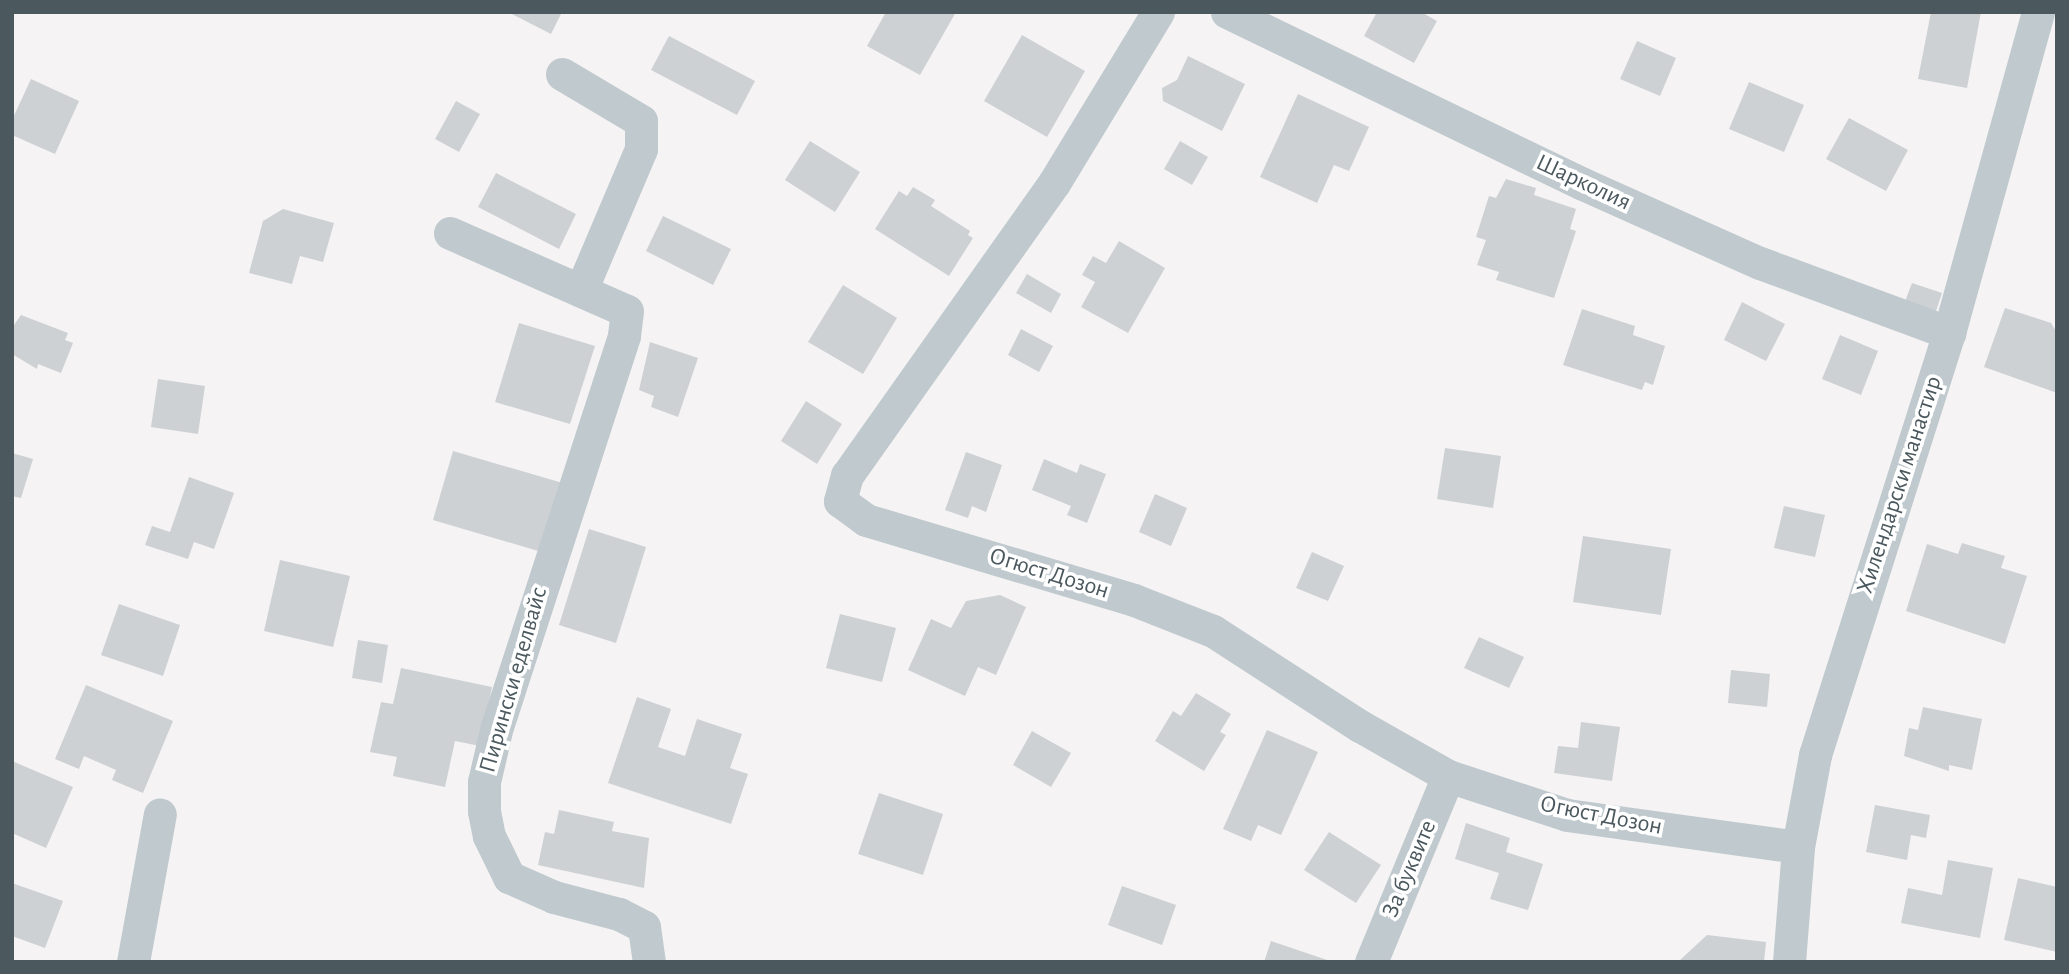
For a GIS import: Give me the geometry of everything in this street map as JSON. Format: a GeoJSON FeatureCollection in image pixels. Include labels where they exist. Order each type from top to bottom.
{"type":"FeatureCollection","features":[{"type":"Feature","properties":{"kind":"street","name":"Огюст Дозон"},"geometry":{"type":"LineString","coordinates":[[1158,12],[1054,183],[847,475],[840,501],[866,520],[1134,600],[1213,631],[1360,726],[1448,776],[1567,815],[1798,847]]}},
{"type":"Feature","properties":{"kind":"street","name":"Шарколия"},"geometry":{"type":"LineString","coordinates":[[1227,12],[1583,184],[1760,264],[1949,333]]}},
{"type":"Feature","properties":{"kind":"street","name":"Хилендарски манастир"},"geometry":{"type":"LineString","coordinates":[[1790,962],[1798,847],[1815,755],[1949,333],[2038,12]]}},
{"type":"Feature","properties":{"kind":"street"},"geometry":{"type":"LineString","coordinates":[[450,233],[582,288],[641,149],[641,121],[562,75]]}},
{"type":"Feature","properties":{"kind":"street","name":"Пирински еделвайс"},"geometry":{"type":"LineString","coordinates":[[582,288],[627,311],[624,336],[497,726],[484,782],[484,811],[489,836],[509,877],[554,897],[619,914],[645,928],[649,962]]}},
{"type":"Feature","properties":{"kind":"street","name":"За буквите"},"geometry":{"type":"LineString","coordinates":[[1371,962],[1448,776]]}},
{"type":"Feature","properties":{"kind":"street"},"geometry":{"type":"LineString","coordinates":[[133,962],[160,814]]}},
{"type":"Feature","properties":{"kind":"building"},"geometry":{"type":"Polygon","coordinates":[[[508,12],[562,12],[551,34],[508,12]]]}},
{"type":"Feature","properties":{"kind":"building"},"geometry":{"type":"Polygon","coordinates":[[[886,12],[956,12],[920,75],[867,46],[886,12]]]}},
{"type":"Feature","properties":{"kind":"building"},"geometry":{"type":"Polygon","coordinates":[[[1377,12],[1421,12],[1437,21],[1414,63],[1364,36],[1377,12]]]}},
{"type":"Feature","properties":{"kind":"building"},"geometry":{"type":"Polygon","coordinates":[[[1931,12],[1981,12],[1967,88],[1918,79],[1931,12]]]}},
{"type":"Feature","properties":{"kind":"building"},"geometry":{"type":"Polygon","coordinates":[[[1022,35],[1085,71],[1047,137],[984,101],[1022,35]]]}},
{"type":"Feature","properties":{"kind":"building"},"geometry":{"type":"Polygon","coordinates":[[[669,36],[755,81],[737,115],[651,70],[669,36]]]}},
{"type":"Feature","properties":{"kind":"building"},"geometry":{"type":"Polygon","coordinates":[[[1637,41],[1676,58],[1660,96],[1620,79],[1637,41]]]}},
{"type":"Feature","properties":{"kind":"building"},"geometry":{"type":"Polygon","coordinates":[[[1188,56],[1245,84],[1222,131],[1163,101],[1162,88],[1177,80],[1188,56]]]}},
{"type":"Feature","properties":{"kind":"building"},"geometry":{"type":"Polygon","coordinates":[[[31,79],[79,101],[55,154],[12,135],[12,120],[31,79]]]}},
{"type":"Feature","properties":{"kind":"building"},"geometry":{"type":"Polygon","coordinates":[[[1749,82],[1804,105],[1784,152],[1729,129],[1749,82]]]}},
{"type":"Feature","properties":{"kind":"building"},"geometry":{"type":"Polygon","coordinates":[[[1298,94],[1369,127],[1349,171],[1334,165],[1317,203],[1260,177],[1298,94]]]}},
{"type":"Feature","properties":{"kind":"building"},"geometry":{"type":"Polygon","coordinates":[[[456,101],[480,114],[459,152],[435,139],[456,101]]]}},
{"type":"Feature","properties":{"kind":"building"},"geometry":{"type":"Polygon","coordinates":[[[1849,118],[1908,150],[1886,191],[1826,159],[1849,118]]]}},
{"type":"Feature","properties":{"kind":"building"},"geometry":{"type":"Polygon","coordinates":[[[810,141],[860,172],[835,212],[785,180],[810,141]]]}},
{"type":"Feature","properties":{"kind":"building"},"geometry":{"type":"Polygon","coordinates":[[[1180,141],[1208,157],[1192,185],[1164,169],[1180,141]]]}},
{"type":"Feature","properties":{"kind":"building"},"geometry":{"type":"Polygon","coordinates":[[[496,173],[576,214],[559,249],[478,207],[496,173]]]}},
{"type":"Feature","properties":{"kind":"building"},"geometry":{"type":"Polygon","coordinates":[[[1506,179],[1536,188],[1534,195],[1576,209],[1570,229],[1576,231],[1554,298],[1496,280],[1499,272],[1477,265],[1486,240],[1476,237],[1489,196],[1496,198],[1506,179]]]}},
{"type":"Feature","properties":{"kind":"building"},"geometry":{"type":"Polygon","coordinates":[[[913,187],[935,200],[931,206],[970,231],[968,235],[973,238],[949,276],[875,229],[899,191],[907,196],[913,187]]]}},
{"type":"Feature","properties":{"kind":"building"},"geometry":{"type":"Polygon","coordinates":[[[283,209],[334,223],[323,262],[300,256],[292,284],[249,273],[263,221],[283,209]]]}},
{"type":"Feature","properties":{"kind":"building"},"geometry":{"type":"Polygon","coordinates":[[[663,216],[731,249],[713,285],[646,251],[663,216]]]}},
{"type":"Feature","properties":{"kind":"building"},"geometry":{"type":"Polygon","coordinates":[[[1119,241],[1165,268],[1128,333],[1081,307],[1095,282],[1082,275],[1093,256],[1106,263],[1119,241]]]}},
{"type":"Feature","properties":{"kind":"building"},"geometry":{"type":"Polygon","coordinates":[[[1027,274],[1061,294],[1051,313],[1016,293],[1027,274]]]}},
{"type":"Feature","properties":{"kind":"building"},"geometry":{"type":"Polygon","coordinates":[[[1912,283],[1942,293],[1935,314],[1904,304],[1912,283]]]}},
{"type":"Feature","properties":{"kind":"building"},"geometry":{"type":"Polygon","coordinates":[[[843,285],[897,318],[863,374],[808,342],[843,285]]]}},
{"type":"Feature","properties":{"kind":"building"},"geometry":{"type":"Polygon","coordinates":[[[1742,302],[1785,324],[1766,361],[1724,340],[1742,302]]]}},
{"type":"Feature","properties":{"kind":"building"},"geometry":{"type":"Polygon","coordinates":[[[2005,308],[2051,323],[2057,333],[2057,393],[1984,367],[2005,308]]]}},
{"type":"Feature","properties":{"kind":"building"},"geometry":{"type":"Polygon","coordinates":[[[1582,309],[1635,326],[1633,335],[1665,346],[1653,385],[1645,382],[1642,390],[1563,365],[1582,309]]]}},
{"type":"Feature","properties":{"kind":"building"},"geometry":{"type":"Polygon","coordinates":[[[21,315],[68,333],[65,340],[73,343],[61,373],[38,364],[37,369],[12,354],[12,328],[21,315]]]}},
{"type":"Feature","properties":{"kind":"building"},"geometry":{"type":"Polygon","coordinates":[[[519,323],[595,346],[570,424],[495,402],[519,323]]]}},
{"type":"Feature","properties":{"kind":"building"},"geometry":{"type":"Polygon","coordinates":[[[1021,329],[1053,346],[1039,372],[1008,355],[1021,329]]]}},
{"type":"Feature","properties":{"kind":"building"},"geometry":{"type":"Polygon","coordinates":[[[1840,335],[1878,351],[1861,395],[1822,379],[1840,335]]]}},
{"type":"Feature","properties":{"kind":"building"},"geometry":{"type":"Polygon","coordinates":[[[650,342],[698,358],[678,417],[651,407],[654,396],[639,390],[650,342]]]}},
{"type":"Feature","properties":{"kind":"building"},"geometry":{"type":"Polygon","coordinates":[[[158,379],[205,386],[198,434],[151,427],[158,379]]]}},
{"type":"Feature","properties":{"kind":"building"},"geometry":{"type":"Polygon","coordinates":[[[806,401],[842,424],[817,464],[781,441],[806,401]]]}},
{"type":"Feature","properties":{"kind":"building"},"geometry":{"type":"Polygon","coordinates":[[[1445,448],[1501,456],[1493,508],[1437,499],[1445,448]]]}},
{"type":"Feature","properties":{"kind":"building"},"geometry":{"type":"Polygon","coordinates":[[[453,451],[566,484],[545,553],[433,520],[453,451]]]}},
{"type":"Feature","properties":{"kind":"building"},"geometry":{"type":"Polygon","coordinates":[[[966,452],[1002,465],[986,512],[972,506],[968,518],[945,510],[966,452]]]}},
{"type":"Feature","properties":{"kind":"building"},"geometry":{"type":"Polygon","coordinates":[[[12,453],[33,459],[21,498],[12,496],[12,453]]]}},
{"type":"Feature","properties":{"kind":"building"},"geometry":{"type":"Polygon","coordinates":[[[1044,459],[1077,473],[1080,464],[1106,474],[1087,523],[1067,515],[1071,506],[1032,490],[1044,459]]]}},
{"type":"Feature","properties":{"kind":"building"},"geometry":{"type":"Polygon","coordinates":[[[189,477],[234,493],[214,549],[194,542],[188,559],[145,545],[152,526],[170,532],[189,477]]]}},
{"type":"Feature","properties":{"kind":"building"},"geometry":{"type":"Polygon","coordinates":[[[1155,494],[1187,508],[1171,546],[1139,532],[1155,494]]]}},
{"type":"Feature","properties":{"kind":"building"},"geometry":{"type":"Polygon","coordinates":[[[1784,506],[1825,515],[1815,557],[1774,548],[1784,506]]]}},
{"type":"Feature","properties":{"kind":"building"},"geometry":{"type":"Polygon","coordinates":[[[589,529],[646,547],[616,643],[559,625],[589,529]]]}},
{"type":"Feature","properties":{"kind":"building"},"geometry":{"type":"Polygon","coordinates":[[[1583,536],[1671,549],[1661,615],[1573,602],[1583,536]]]}},
{"type":"Feature","properties":{"kind":"building"},"geometry":{"type":"Polygon","coordinates":[[[1962,543],[2005,556],[2001,568],[2027,576],[2005,644],[1906,611],[1927,544],[1958,554],[1962,543]]]}},
{"type":"Feature","properties":{"kind":"building"},"geometry":{"type":"Polygon","coordinates":[[[1312,552],[1344,566],[1328,601],[1296,588],[1312,552]]]}},
{"type":"Feature","properties":{"kind":"building"},"geometry":{"type":"Polygon","coordinates":[[[280,560],[350,576],[333,647],[264,631],[280,560]]]}},
{"type":"Feature","properties":{"kind":"building"},"geometry":{"type":"Polygon","coordinates":[[[1000,595],[1026,607],[996,675],[978,667],[965,696],[908,670],[931,619],[951,628],[966,601],[1000,595]]]}},
{"type":"Feature","properties":{"kind":"building"},"geometry":{"type":"Polygon","coordinates":[[[119,604],[180,625],[163,676],[101,655],[119,604]]]}},
{"type":"Feature","properties":{"kind":"building"},"geometry":{"type":"Polygon","coordinates":[[[840,614],[896,628],[882,682],[826,668],[840,614]]]}},
{"type":"Feature","properties":{"kind":"building"},"geometry":{"type":"Polygon","coordinates":[[[1479,637],[1524,657],[1509,688],[1464,668],[1479,637]]]}},
{"type":"Feature","properties":{"kind":"building"},"geometry":{"type":"Polygon","coordinates":[[[358,640],[388,645],[382,683],[352,678],[358,640]]]}},
{"type":"Feature","properties":{"kind":"building"},"geometry":{"type":"Polygon","coordinates":[[[401,668],[492,687],[480,746],[455,741],[445,787],[393,776],[397,757],[370,752],[381,702],[393,704],[401,668]]]}},
{"type":"Feature","properties":{"kind":"building"},"geometry":{"type":"Polygon","coordinates":[[[1731,670],[1770,674],[1767,707],[1728,703],[1731,670]]]}},
{"type":"Feature","properties":{"kind":"building"},"geometry":{"type":"Polygon","coordinates":[[[86,685],[173,721],[143,793],[112,780],[116,770],[84,756],[79,769],[55,759],[86,685]]]}},
{"type":"Feature","properties":{"kind":"building"},"geometry":{"type":"Polygon","coordinates":[[[1196,693],[1231,714],[1220,732],[1226,735],[1204,771],[1155,741],[1173,711],[1181,716],[1196,693]]]}},
{"type":"Feature","properties":{"kind":"building"},"geometry":{"type":"Polygon","coordinates":[[[637,697],[671,709],[658,747],[685,756],[697,719],[742,734],[730,768],[748,774],[731,824],[608,783],[637,697]]]}},
{"type":"Feature","properties":{"kind":"building"},"geometry":{"type":"Polygon","coordinates":[[[1923,707],[1982,719],[1972,770],[1949,765],[1949,771],[1904,756],[1909,728],[1918,730],[1923,707]]]}},
{"type":"Feature","properties":{"kind":"building"},"geometry":{"type":"Polygon","coordinates":[[[1581,722],[1620,727],[1612,781],[1554,773],[1558,746],[1578,748],[1581,722]]]}},
{"type":"Feature","properties":{"kind":"building"},"geometry":{"type":"Polygon","coordinates":[[[1267,730],[1318,752],[1281,835],[1258,825],[1251,841],[1223,829],[1267,730]]]}},
{"type":"Feature","properties":{"kind":"building"},"geometry":{"type":"Polygon","coordinates":[[[1032,731],[1071,753],[1051,787],[1013,765],[1032,731]]]}},
{"type":"Feature","properties":{"kind":"building"},"geometry":{"type":"Polygon","coordinates":[[[12,761],[73,787],[46,848],[12,833],[12,761]]]}},
{"type":"Feature","properties":{"kind":"building"},"geometry":{"type":"Polygon","coordinates":[[[879,793],[943,814],[923,875],[858,854],[879,793]]]}},
{"type":"Feature","properties":{"kind":"building"},"geometry":{"type":"Polygon","coordinates":[[[1875,805],[1930,815],[1926,838],[1911,835],[1907,860],[1866,852],[1875,805]]]}},
{"type":"Feature","properties":{"kind":"building"},"geometry":{"type":"Polygon","coordinates":[[[559,810],[614,822],[612,831],[649,838],[644,888],[538,865],[545,832],[554,834],[559,810]]]}},
{"type":"Feature","properties":{"kind":"building"},"geometry":{"type":"Polygon","coordinates":[[[1466,823],[1510,838],[1506,852],[1543,864],[1528,910],[1490,899],[1499,873],[1455,859],[1466,823]]]}},
{"type":"Feature","properties":{"kind":"building"},"geometry":{"type":"Polygon","coordinates":[[[1329,832],[1381,865],[1356,903],[1304,870],[1329,832]]]}},
{"type":"Feature","properties":{"kind":"building"},"geometry":{"type":"Polygon","coordinates":[[[1948,860],[1993,868],[1980,938],[1901,923],[1908,888],[1942,895],[1948,860]]]}},
{"type":"Feature","properties":{"kind":"building"},"geometry":{"type":"Polygon","coordinates":[[[2018,878],[2057,887],[2057,952],[2004,940],[2018,878]]]}},
{"type":"Feature","properties":{"kind":"building"},"geometry":{"type":"Polygon","coordinates":[[[12,883],[63,901],[45,948],[12,936],[12,883]]]}},
{"type":"Feature","properties":{"kind":"building"},"geometry":{"type":"Polygon","coordinates":[[[1122,886],[1176,905],[1162,945],[1108,925],[1122,886]]]}},
{"type":"Feature","properties":{"kind":"building"},"geometry":{"type":"Polygon","coordinates":[[[1707,935],[1766,942],[1764,962],[1678,962],[1707,935]]]}},
{"type":"Feature","properties":{"kind":"building"},"geometry":{"type":"Polygon","coordinates":[[[1271,941],[1330,961],[1330,962],[1264,962],[1271,941]]]}}]}
